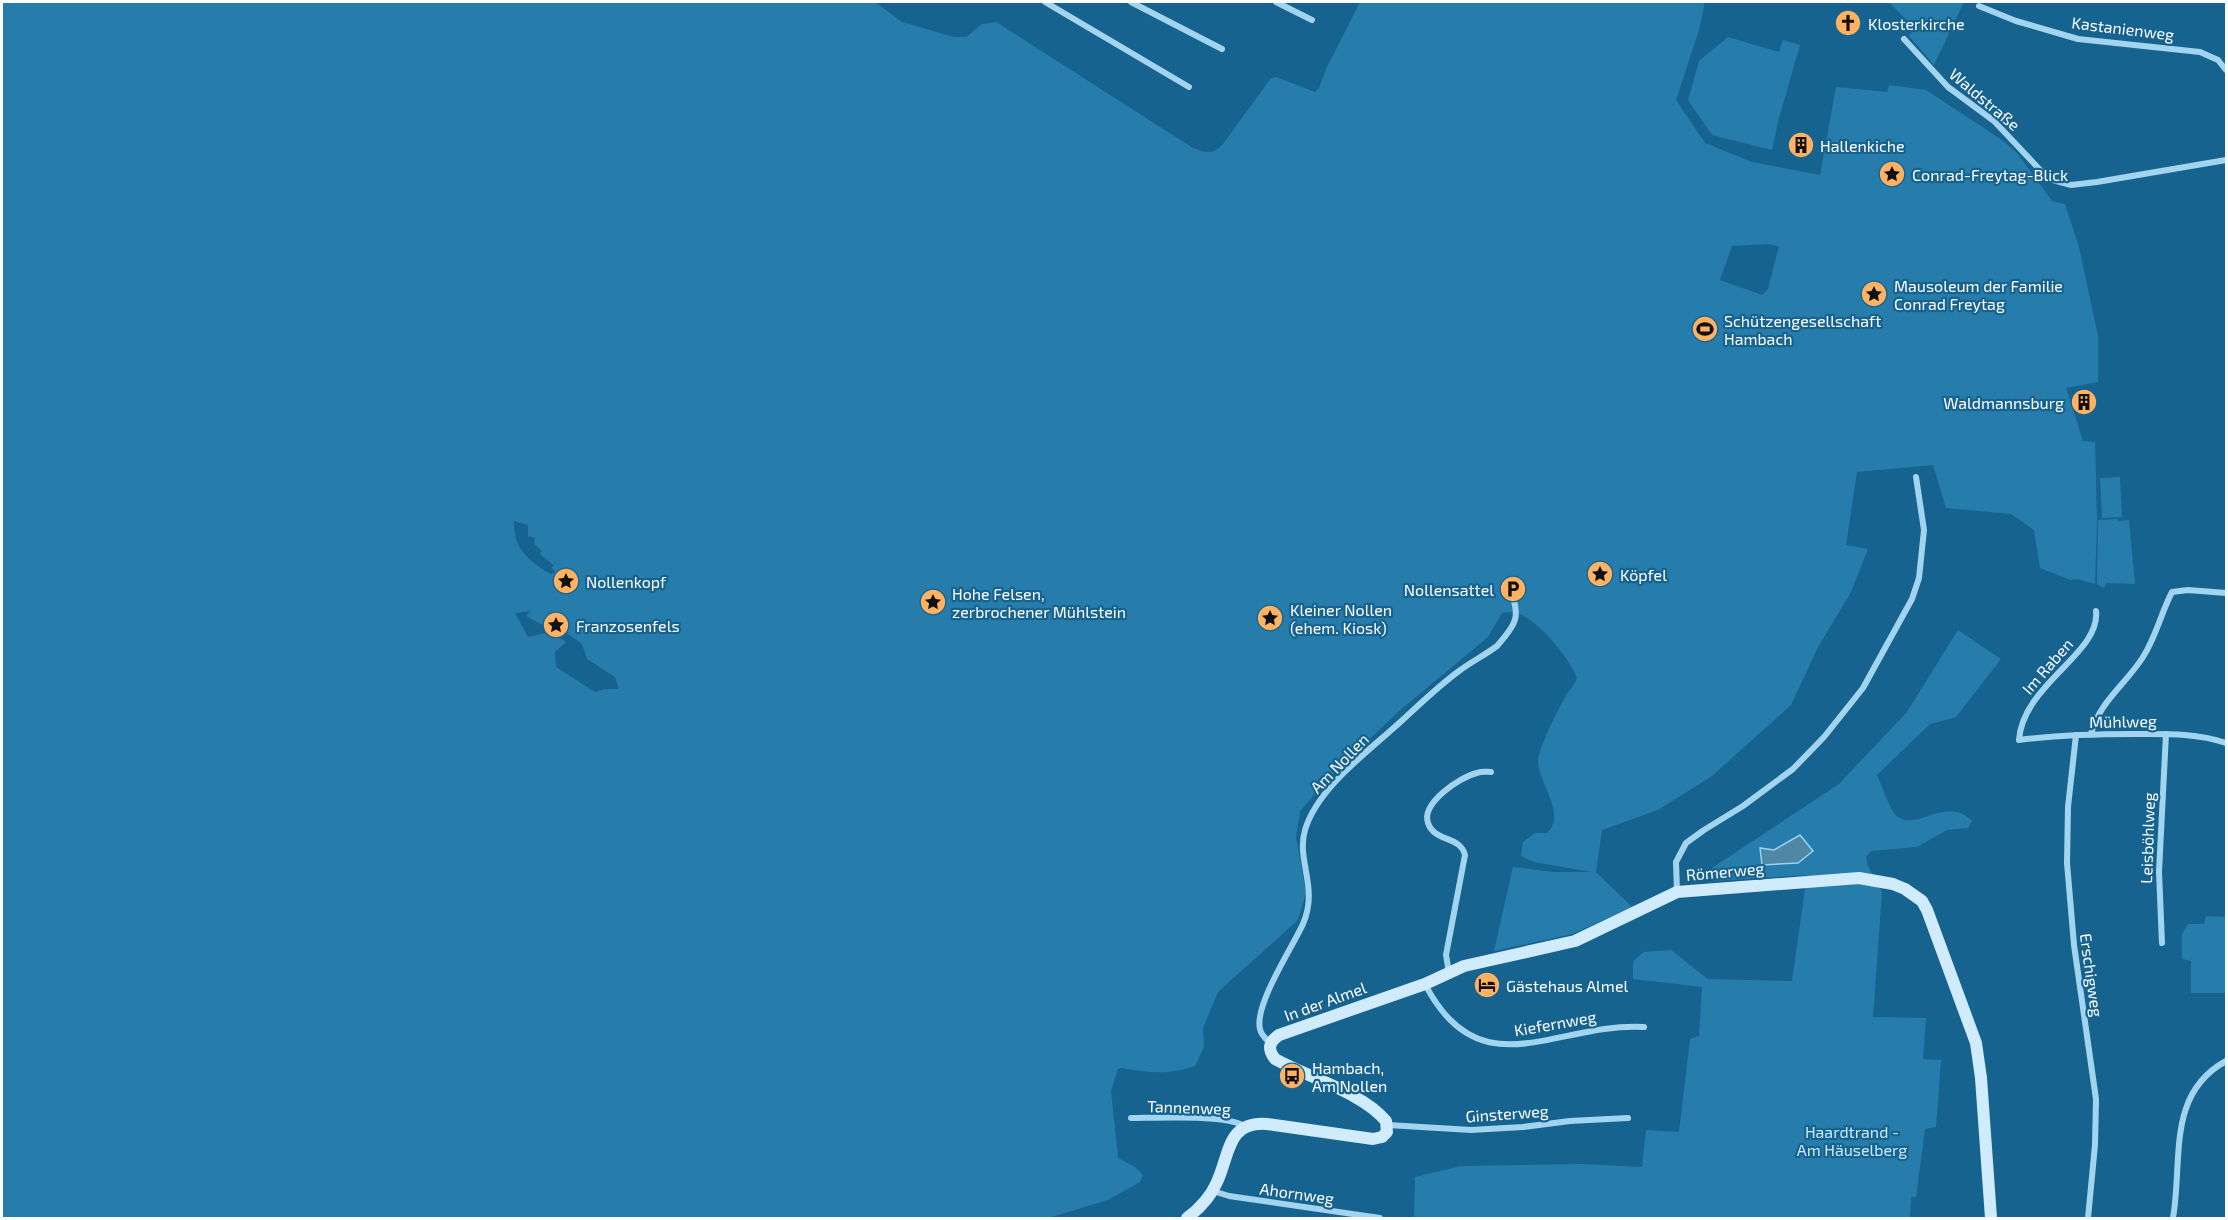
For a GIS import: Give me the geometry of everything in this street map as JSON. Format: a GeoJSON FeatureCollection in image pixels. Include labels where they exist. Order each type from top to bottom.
{"type":"FeatureCollection","features":[{"type":"Feature","properties":{"kind":"street"},"geometry":{"type":"LineString","coordinates":[[1045,2],[1190,87]]}},
{"type":"Feature","properties":{"kind":"street"},"geometry":{"type":"LineString","coordinates":[[1131,2],[1221,49]]}},
{"type":"Feature","properties":{"kind":"street"},"geometry":{"type":"LineString","coordinates":[[1276,2],[1312,20]]}},
{"type":"Feature","properties":{"kind":"street","name":"Kastanienweg"},"geometry":{"type":"LineString","coordinates":[[1979,6],[2016,21],[2078,39],[2200,52],[2218,60],[2226,70]]}},
{"type":"Feature","properties":{"kind":"street","name":"Waldstraße"},"geometry":{"type":"LineString","coordinates":[[1904,39],[1948,87],[1994,121],[2043,173],[2059,182],[2071,185],[2097,182],[2226,160]]}},
{"type":"Feature","properties":{"kind":"street","name":"Römerweg"},"geometry":{"type":"LineString","coordinates":[[1916,477],[1924,530],[1918,578],[1912,599],[1863,688],[1828,733],[1793,769],[1743,806],[1686,843],[1676,862],[1677,892],[1859,878],[1893,884],[1915,894],[1922,901],[1976,1043],[1981,1078],[1991,1218]]}},
{"type":"Feature","properties":{"kind":"street","name":"Am Nollen"},"geometry":{"type":"LineString","coordinates":[[1270,1043],[1261,1032],[1259,1019],[1268,993],[1307,913],[1310,889],[1304,855],[1304,834],[1315,807],[1332,785],[1424,700],[1497,646],[1504,638],[1516,618],[1516,606],[1510,584]]}},
{"type":"Feature","properties":{"kind":"street"},"geometry":{"type":"LineString","coordinates":[[2091,734],[2097,714],[2136,668],[2147,651],[2172,592],[2188,590],[2226,593]]}},
{"type":"Feature","properties":{"kind":"street","name":"Im Raben"},"geometry":{"type":"LineString","coordinates":[[2019,740],[2021,722],[2025,714],[2042,688],[2071,660],[2085,642],[2096,621],[2096,611]]}},
{"type":"Feature","properties":{"kind":"street","name":"Mühlweg"},"geometry":{"type":"LineString","coordinates":[[2019,740],[2091,734],[2166,734],[2200,736],[2226,743]]}},
{"type":"Feature","properties":{"kind":"street","name":"Leisböhlweg"},"geometry":{"type":"LineString","coordinates":[[2162,943],[2159,872],[2166,734]]}},
{"type":"Feature","properties":{"kind":"street","name":"Erschigweg"},"geometry":{"type":"LineString","coordinates":[[2076,735],[2068,807],[2067,863],[2073,936],[2096,1099],[2096,1145],[2088,1218]]}},
{"type":"Feature","properties":{"kind":"street"},"geometry":{"type":"LineString","coordinates":[[1449,973],[1446,955],[1465,855],[1463,847],[1458,842],[1440,837],[1431,829],[1428,823],[1428,811],[1441,794],[1462,779],[1480,772],[1491,772]]}},
{"type":"Feature","properties":{"kind":"street","name":"In der Almel"},"geometry":{"type":"LineString","coordinates":[[1270,1043],[1287,1032],[1425,984],[1481,961],[1575,941],[1677,892]]}},
{"type":"Feature","properties":{"kind":"street","name":"Kiefernweg"},"geometry":{"type":"LineString","coordinates":[[1425,984],[1434,1002],[1450,1022],[1488,1043],[1522,1045],[1613,1026],[1644,1027]]}},
{"type":"Feature","properties":{"kind":"street"},"geometry":{"type":"LineString","coordinates":[[1187,1218],[1212,1190],[1234,1138],[1244,1126],[1258,1123],[1373,1139],[1384,1136],[1388,1130],[1388,1125],[1381,1115],[1362,1102],[1275,1059],[1269,1049],[1270,1043]]}},
{"type":"Feature","properties":{"kind":"street"},"geometry":{"type":"LineString","coordinates":[[2173,1218],[2186,1105],[2196,1086],[2226,1061]]}},
{"type":"Feature","properties":{"kind":"street","name":"Ginsterweg"},"geometry":{"type":"LineString","coordinates":[[1388,1125],[1471,1130],[1628,1118]]}},
{"type":"Feature","properties":{"kind":"street","name":"Tannenweg"},"geometry":{"type":"LineString","coordinates":[[1131,1119],[1222,1120],[1244,1126]]}},
{"type":"Feature","properties":{"kind":"street","name":"Ahornweg"},"geometry":{"type":"LineString","coordinates":[[1212,1190],[1229,1196],[1380,1218]]}},
{"type":"Feature","properties":{"kind":"green space"},"geometry":{"type":"Polygon","coordinates":[[[2,2],[875,2],[902,22],[954,37],[966,37],[982,24],[996,22],[1193,148],[1209,152],[1223,144],[1271,78],[1276,77],[1315,92],[1360,2],[1705,2],[1699,30],[1676,100],[1705,143],[1752,162],[1820,175],[1836,87],[1887,92],[1889,85],[1926,90],[2002,140],[2017,153],[2052,201],[2065,204],[2079,247],[2098,336],[2098,382],[2066,388],[2083,441],[2095,442],[2097,521],[2095,584],[2077,579],[2071,580],[2040,568],[2034,530],[2011,514],[1946,508],[1933,465],[1857,472],[1846,545],[1868,549],[1851,592],[1818,647],[1791,705],[1712,776],[1658,810],[1602,830],[1596,872],[1632,907],[1572,934],[1494,951],[1513,867],[1554,872],[1591,872],[1534,862],[1521,856],[1523,842],[1535,833],[1547,833],[1552,826],[1553,808],[1539,770],[1539,756],[1554,717],[1577,678],[1559,649],[1540,628],[1521,615],[1512,612],[1502,613],[1488,637],[1398,712],[1331,776],[1300,811],[1296,837],[1306,893],[1298,920],[1218,992],[1203,1028],[1204,1047],[1195,1066],[1176,1071],[1159,1072],[1118,1069],[1111,1091],[1118,1158],[1135,1167],[1143,1175],[1140,1182],[1108,1200],[1048,1218],[2,1218],[2,2]],[[1767,244],[1732,246],[1720,280],[1762,295],[1768,289],[1779,246],[1767,244]],[[514,521],[514,530],[523,553],[551,574],[555,572],[551,567],[554,566],[551,562],[540,553],[542,551],[534,544],[535,538],[528,536],[528,525],[514,521]],[[531,611],[515,613],[528,637],[551,632],[566,642],[555,652],[556,667],[595,692],[619,689],[615,677],[587,659],[582,644],[568,634],[566,621],[540,624],[526,616],[531,611]]]}},
{"type":"Feature","properties":{"kind":"green space"},"geometry":{"type":"Polygon","coordinates":[[[1889,2],[1964,2],[1934,65],[1909,36],[1915,29],[1889,2]]]}},
{"type":"Feature","properties":{"kind":"green space"},"geometry":{"type":"Polygon","coordinates":[[[1728,37],[1779,52],[1783,40],[1800,45],[1772,150],[1712,135],[1688,100],[1699,61],[1728,37]]]}},
{"type":"Feature","properties":{"kind":"green space"},"geometry":{"type":"Polygon","coordinates":[[[2120,477],[2122,517],[2102,518],[2100,478],[2120,477]]]}},
{"type":"Feature","properties":{"kind":"green space"},"geometry":{"type":"Polygon","coordinates":[[[2117,519],[2118,521],[2129,520],[2135,584],[2106,583],[2104,588],[2097,584],[2098,520],[2117,519]]]}},
{"type":"Feature","properties":{"kind":"green space","name":"Haardtrand - Am Häuselberg"},"geometry":{"type":"Polygon","coordinates":[[[1958,630],[2001,659],[1956,717],[1930,724],[1877,775],[1892,810],[1899,818],[1918,819],[1950,811],[1961,813],[1972,821],[1968,828],[1947,830],[1917,847],[1871,851],[1866,857],[1867,864],[1882,892],[1873,1017],[1926,1018],[1923,1059],[1941,1060],[1936,1127],[1925,1129],[1916,1197],[1911,1197],[1910,1218],[1414,1218],[1415,1177],[1461,1166],[1582,1164],[1642,1167],[1646,1130],[1679,1132],[1690,1039],[1699,1036],[1702,987],[1633,979],[1633,961],[1644,952],[1671,950],[1708,979],[1792,981],[1807,875],[1713,881],[1712,868],[1839,784],[1907,712],[1958,630]]]}},
{"type":"Feature","properties":{"kind":"green space"},"geometry":{"type":"Polygon","coordinates":[[[2206,916],[2226,917],[2226,993],[2191,993],[2191,961],[2182,959],[2182,934],[2188,924],[2204,924],[2206,916]]]}},
{"type":"Feature","properties":{"kind":"shaded area"},"geometry":{"type":"Polygon","coordinates":[[[1800,835],[1813,851],[1798,863],[1762,865],[1760,848],[1774,850],[1800,835]]]}},
{"type":"Feature","properties":{"kind":"place","name":"Klosterkirche"},"geometry":{"type":"Point","coordinates":[1848,23]}},
{"type":"Feature","properties":{"kind":"place","name":"Hallenkiche"},"geometry":{"type":"Point","coordinates":[1801,145]}},
{"type":"Feature","properties":{"kind":"place","name":"Conrad-Freytag-Blick"},"geometry":{"type":"Point","coordinates":[1892,174]}},
{"type":"Feature","properties":{"kind":"place","name":"Mausoleum der Familie Conrad Freytag"},"geometry":{"type":"Point","coordinates":[1874,294]}},
{"type":"Feature","properties":{"kind":"place","name":"Schützengesellschaft Hambach"},"geometry":{"type":"Point","coordinates":[1705,329]}},
{"type":"Feature","properties":{"kind":"place","name":"Waldmannsburg"},"geometry":{"type":"Point","coordinates":[2084,402]}},
{"type":"Feature","properties":{"kind":"place","name":"Köpfel"},"geometry":{"type":"Point","coordinates":[1600,574]}},
{"type":"Feature","properties":{"kind":"place","name":"Nollenkopf"},"geometry":{"type":"Point","coordinates":[566,581]}},
{"type":"Feature","properties":{"kind":"place","name":"Nollensattel"},"geometry":{"type":"Point","coordinates":[1513,589]}},
{"type":"Feature","properties":{"kind":"place","name":"Hohe Felsen, zerbrochener Mühlstein"},"geometry":{"type":"Point","coordinates":[933,602]}},
{"type":"Feature","properties":{"kind":"place","name":"Kleiner Nollen (ehem. Kiosk)"},"geometry":{"type":"Point","coordinates":[1270,618]}},
{"type":"Feature","properties":{"kind":"place","name":"Franzosenfels"},"geometry":{"type":"Point","coordinates":[556,625]}},
{"type":"Feature","properties":{"kind":"place","name":"Gästehaus Almel"},"geometry":{"type":"Point","coordinates":[1487,985]}},
{"type":"Feature","properties":{"kind":"place","name":"Hambach, Am Nollen"},"geometry":{"type":"Point","coordinates":[1292,1076]}}]}
